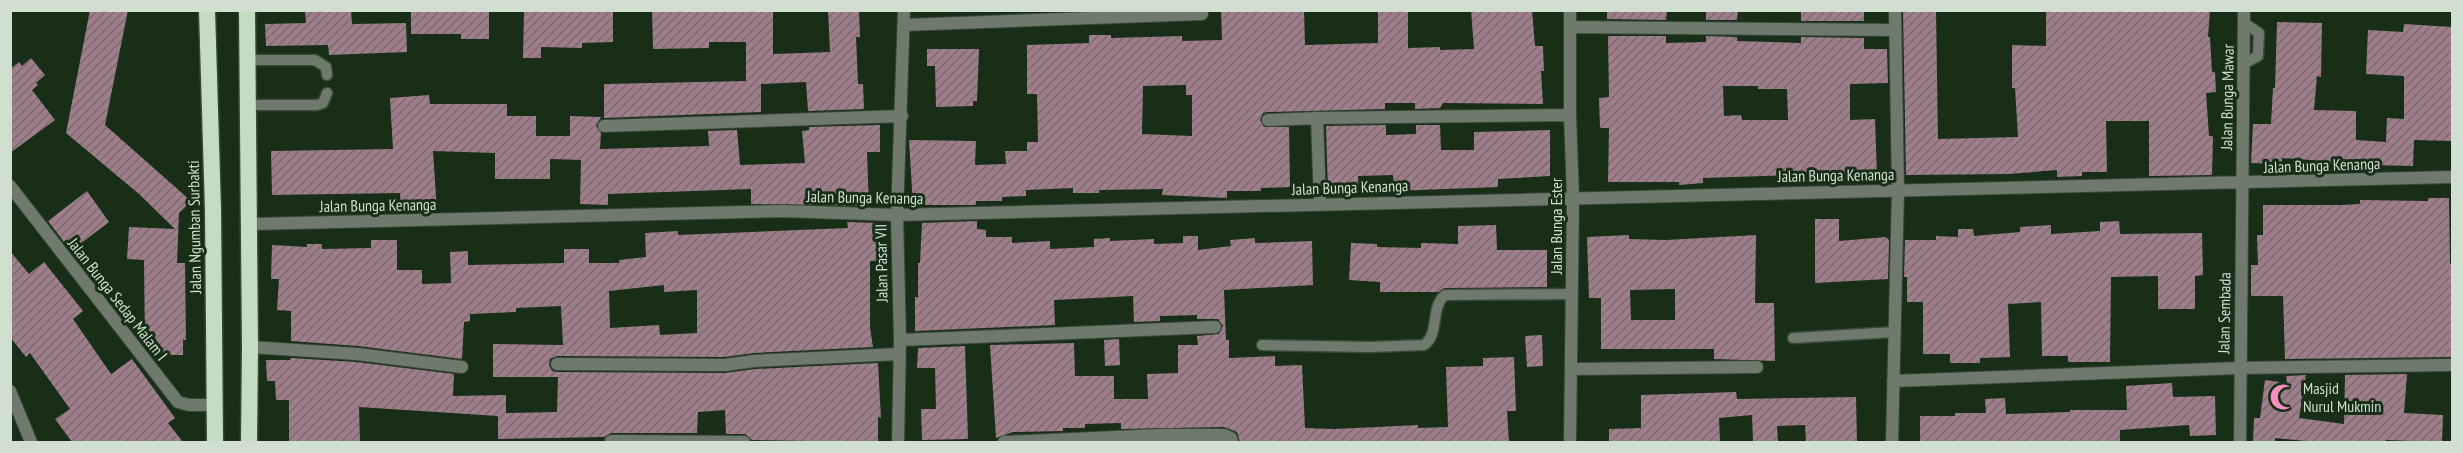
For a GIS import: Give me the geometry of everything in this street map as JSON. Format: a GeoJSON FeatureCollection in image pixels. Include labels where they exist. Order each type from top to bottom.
{"type":"FeatureCollection","features":[{"type":"Feature","properties":{"kind":"highway","name":"Jalan Ngumban Surbakti"},"geometry":{"type":"LineString","coordinates":[[207,10],[213,211],[215,442]]}},
{"type":"Feature","properties":{"kind":"highway"},"geometry":{"type":"LineString","coordinates":[[247,10],[249,442]]}},
{"type":"Feature","properties":{"kind":"street","name":"Jalan Pasar VII"},"geometry":{"type":"LineString","coordinates":[[898,442],[900,340],[897,215],[904,10]]}},
{"type":"Feature","properties":{"kind":"street","name":"Jalan Bunga Ester"},"geometry":{"type":"LineString","coordinates":[[1570,10],[1573,197],[1570,442]]}},
{"type":"Feature","properties":{"kind":"street"},"geometry":{"type":"LineString","coordinates":[[1893,442],[1898,190],[1895,10]]}},
{"type":"Feature","properties":{"kind":"street"},"geometry":{"type":"LineString","coordinates":[[904,26],[1202,14]]}},
{"type":"Feature","properties":{"kind":"street","name":"Jalan Bunga Mawar"},"geometry":{"type":"LineString","coordinates":[[2243,184],[2244,17]]}},
{"type":"Feature","properties":{"kind":"street"},"geometry":{"type":"LineString","coordinates":[[1570,27],[1895,30]]}},
{"type":"Feature","properties":{"kind":"street"},"geometry":{"type":"LineString","coordinates":[[1268,120],[1570,115]]}},
{"type":"Feature","properties":{"kind":"street"},"geometry":{"type":"LineString","coordinates":[[604,126],[902,116]]}},
{"type":"Feature","properties":{"kind":"street"},"geometry":{"type":"LineString","coordinates":[[1317,118],[1320,204]]}},
{"type":"Feature","properties":{"kind":"street","name":"Jalan Bunga Kenanga"},"geometry":{"type":"LineString","coordinates":[[249,224],[782,211],[897,215],[1573,197],[2243,184],[2452,177]]}},
{"type":"Feature","properties":{"kind":"street","name":"Jalan Sembada"},"geometry":{"type":"LineString","coordinates":[[2240,442],[2239,368],[2243,184]]}},
{"type":"Feature","properties":{"kind":"street","name":"Jalan Bunga Sedap Malam I"},"geometry":{"type":"LineString","coordinates":[[10,186],[178,402],[189,405],[214,405]]}},
{"type":"Feature","properties":{"kind":"street"},"geometry":{"type":"LineString","coordinates":[[900,340],[1215,327]]}},
{"type":"Feature","properties":{"kind":"street"},"geometry":{"type":"LineString","coordinates":[[250,348],[357,354],[462,368]]}},
{"type":"Feature","properties":{"kind":"street"},"geometry":{"type":"LineString","coordinates":[[557,364],[725,365],[899,354]]}},
{"type":"Feature","properties":{"kind":"street"},"geometry":{"type":"LineString","coordinates":[[1893,381],[2239,368],[2452,365]]}},
{"type":"Feature","properties":{"kind":"street"},"geometry":{"type":"LineString","coordinates":[[1572,369],[1757,367]]}},
{"type":"Feature","properties":{"kind":"street"},"geometry":{"type":"LineString","coordinates":[[10,391],[31,442]]}},
{"type":"Feature","properties":{"kind":"street"},"geometry":{"type":"LineString","coordinates":[[1004,442],[1160,435],[1224,435],[1232,438],[1232,442]]}},
{"type":"Feature","properties":{"kind":"street"},"geometry":{"type":"LineString","coordinates":[[611,441],[744,442]]}},
{"type":"Feature","properties":{"kind":"lane"},"geometry":{"type":"LineString","coordinates":[[248,60],[315,60],[326,67],[327,75]]}},
{"type":"Feature","properties":{"kind":"lane"},"geometry":{"type":"LineString","coordinates":[[248,105],[317,105],[323,103],[327,93]]}},
{"type":"Feature","properties":{"kind":"lane"},"geometry":{"type":"LineString","coordinates":[[1262,345],[1424,345],[1432,336],[1438,304],[1445,294],[1572,294]]}},
{"type":"Feature","properties":{"kind":"lane"},"geometry":{"type":"LineString","coordinates":[[1793,338],[1895,333]]}},
{"type":"Feature","properties":{"kind":"building"},"geometry":{"type":"Polygon","coordinates":[[[90,10],[128,10],[105,125],[191,201],[179,213],[177,263],[185,263],[186,340],[183,340],[183,355],[152,355],[145,346],[144,260],[127,259],[129,227],[175,229],[139,194],[66,133],[90,10]]]}},
{"type":"Feature","properties":{"kind":"building"},"geometry":{"type":"Polygon","coordinates":[[[305,10],[351,10],[352,24],[406,23],[407,52],[329,55],[328,45],[266,46],[265,24],[306,23],[305,10]]]}},
{"type":"Feature","properties":{"kind":"building"},"geometry":{"type":"Polygon","coordinates":[[[411,10],[489,10],[489,39],[461,39],[461,34],[411,34],[411,10]]]}},
{"type":"Feature","properties":{"kind":"building"},"geometry":{"type":"Polygon","coordinates":[[[524,10],[613,10],[613,42],[582,43],[582,48],[541,47],[541,58],[523,58],[524,10]]]}},
{"type":"Feature","properties":{"kind":"building"},"geometry":{"type":"Polygon","coordinates":[[[652,10],[773,10],[773,54],[830,52],[828,10],[859,10],[860,37],[856,37],[858,84],[863,84],[864,109],[808,111],[806,82],[761,84],[761,112],[604,118],[604,84],[746,81],[746,42],[709,42],[709,48],[653,49],[652,10]]]}},
{"type":"Feature","properties":{"kind":"building"},"geometry":{"type":"Polygon","coordinates":[[[1221,10],[1304,10],[1305,45],[1378,43],[1378,10],[1408,10],[1408,48],[1474,49],[1471,10],[1532,10],[1535,46],[1543,46],[1544,71],[1541,71],[1543,104],[1443,103],[1440,108],[1415,109],[1415,103],[1385,103],[1385,109],[1263,113],[1260,120],[1264,127],[1289,127],[1290,187],[1261,188],[1261,191],[1227,191],[1227,198],[1162,195],[1163,189],[1099,190],[1099,193],[1073,193],[1073,188],[1026,190],[1026,196],[1002,197],[1002,201],[976,201],[976,205],[913,205],[909,140],[976,141],[975,165],[1006,164],[1005,151],[1027,151],[1027,142],[1038,142],[1037,94],[1027,94],[1027,45],[1089,43],[1089,35],[1111,35],[1111,38],[1182,36],[1182,41],[1222,40],[1221,10]],[[1186,85],[1143,86],[1142,134],[1192,136],[1192,95],[1186,95],[1186,85]]]}},
{"type":"Feature","properties":{"kind":"building"},"geometry":{"type":"Polygon","coordinates":[[[1607,10],[1667,10],[1666,20],[1607,19],[1607,10]]]}},
{"type":"Feature","properties":{"kind":"building"},"geometry":{"type":"Polygon","coordinates":[[[1706,10],[1738,10],[1737,20],[1706,20],[1706,10]]]}},
{"type":"Feature","properties":{"kind":"building"},"geometry":{"type":"Polygon","coordinates":[[[1801,10],[1864,10],[1864,21],[1801,21],[1801,10]]]}},
{"type":"Feature","properties":{"kind":"building"},"geometry":{"type":"Polygon","coordinates":[[[1903,10],[1936,10],[1938,139],[2018,137],[2015,88],[2012,88],[2012,45],[2046,46],[2046,10],[2210,10],[2208,37],[2210,37],[2212,72],[2215,72],[2216,92],[2206,93],[2209,136],[2213,136],[2212,175],[2149,176],[2149,121],[2106,121],[2107,172],[2082,172],[2082,176],[2057,177],[2057,170],[2009,174],[1906,175],[1903,10]]]}},
{"type":"Feature","properties":{"kind":"building"},"geometry":{"type":"Polygon","coordinates":[[[2277,22],[2322,23],[2321,77],[2317,76],[2314,110],[2356,111],[2356,140],[2386,142],[2387,118],[2404,119],[2404,76],[2366,74],[2368,30],[2403,32],[2404,24],[2452,27],[2452,141],[2414,140],[2413,166],[2324,164],[2324,161],[2282,158],[2282,164],[2251,163],[2253,124],[2271,124],[2273,88],[2275,88],[2277,22]]]}},
{"type":"Feature","properties":{"kind":"building"},"geometry":{"type":"Polygon","coordinates":[[[1608,36],[1666,36],[1666,43],[1706,42],[1706,36],[1737,37],[1737,41],[1801,43],[1801,37],[1864,38],[1864,49],[1887,49],[1888,83],[1850,84],[1850,120],[1875,119],[1877,175],[1850,176],[1850,182],[1819,182],[1819,176],[1792,175],[1703,178],[1703,183],[1679,185],[1679,182],[1608,182],[1609,128],[1600,128],[1599,98],[1609,97],[1608,36]],[[1723,86],[1724,116],[1741,115],[1742,120],[1788,120],[1787,89],[1758,89],[1758,86],[1723,86]]]}},
{"type":"Feature","properties":{"kind":"building"},"geometry":{"type":"Polygon","coordinates":[[[927,49],[979,49],[977,101],[973,101],[973,106],[936,107],[935,66],[927,66],[927,49]]]}},
{"type":"Feature","properties":{"kind":"building"},"geometry":{"type":"Polygon","coordinates":[[[31,58],[45,75],[32,90],[55,120],[10,153],[10,69],[19,62],[22,66],[31,58]]]}},
{"type":"Feature","properties":{"kind":"building"},"geometry":{"type":"Polygon","coordinates":[[[429,95],[430,104],[507,104],[507,116],[536,116],[536,136],[570,136],[570,116],[601,117],[596,126],[601,133],[600,149],[709,146],[708,131],[737,130],[740,165],[805,163],[802,131],[809,130],[809,127],[880,125],[880,152],[867,152],[869,206],[751,204],[751,189],[608,194],[608,205],[580,204],[581,160],[550,159],[550,179],[495,179],[495,153],[433,151],[437,211],[401,212],[400,193],[272,195],[271,151],[393,149],[390,98],[429,95]]]}},
{"type":"Feature","properties":{"kind":"building"},"geometry":{"type":"Polygon","coordinates":[[[1386,125],[1386,135],[1416,134],[1416,125],[1440,125],[1441,150],[1474,150],[1474,132],[1550,130],[1550,176],[1498,179],[1498,187],[1394,191],[1393,175],[1358,176],[1359,192],[1328,193],[1326,126],[1386,125]]]}},
{"type":"Feature","properties":{"kind":"building"},"geometry":{"type":"Polygon","coordinates":[[[87,191],[109,222],[71,251],[48,221],[87,191]]]}},
{"type":"Feature","properties":{"kind":"building"},"geometry":{"type":"Polygon","coordinates":[[[2428,198],[2449,198],[2452,357],[2285,359],[2283,296],[2251,296],[2251,265],[2258,265],[2257,235],[2263,235],[2263,205],[2341,205],[2360,204],[2360,200],[2428,201],[2428,198]]]}},
{"type":"Feature","properties":{"kind":"building"},"geometry":{"type":"Polygon","coordinates":[[[1815,219],[1839,219],[1839,241],[1886,237],[1889,240],[1888,279],[1815,283],[1815,219]]]}},
{"type":"Feature","properties":{"kind":"building"},"geometry":{"type":"Polygon","coordinates":[[[977,221],[977,229],[986,230],[986,237],[1012,237],[1012,243],[1050,241],[1050,249],[1094,247],[1094,239],[1110,238],[1110,241],[1154,239],[1154,244],[1183,243],[1183,236],[1198,236],[1198,250],[1231,246],[1230,240],[1255,238],[1255,243],[1312,241],[1313,285],[1224,290],[1229,358],[1275,356],[1275,366],[1302,365],[1305,428],[1335,429],[1418,425],[1418,428],[1448,427],[1446,367],[1483,366],[1483,358],[1514,357],[1516,411],[1507,411],[1509,442],[1240,442],[1237,432],[1224,427],[1121,429],[1121,423],[1085,424],[1085,428],[1063,428],[1063,431],[1013,432],[996,438],[990,345],[1074,343],[1075,376],[1114,376],[1114,399],[1148,399],[1147,374],[1178,373],[1178,345],[1198,345],[1197,336],[1219,334],[1223,326],[1218,319],[1197,319],[1197,315],[1160,316],[1160,321],[1134,322],[1133,296],[1054,300],[1055,325],[915,331],[915,297],[918,297],[918,263],[920,263],[922,223],[977,221]]]}},
{"type":"Feature","properties":{"kind":"building"},"geometry":{"type":"Polygon","coordinates":[[[2119,221],[2120,234],[2202,233],[2203,275],[2195,276],[2195,309],[2158,309],[2158,276],[2111,277],[2110,362],[2068,362],[2068,356],[2042,356],[2041,302],[2008,304],[2010,357],[1980,358],[1980,363],[1950,363],[1950,354],[1923,354],[1923,302],[1907,302],[1907,277],[1904,277],[1905,240],[1936,240],[1936,236],[1958,237],[1958,229],[1973,229],[1974,236],[2020,232],[2020,227],[2051,225],[2051,234],[2100,231],[2100,222],[2119,221]]]}},
{"type":"Feature","properties":{"kind":"building"},"geometry":{"type":"Polygon","coordinates":[[[847,222],[880,223],[880,261],[870,261],[870,328],[873,347],[754,353],[724,357],[557,356],[550,359],[549,365],[552,371],[557,372],[725,373],[755,369],[878,363],[881,418],[878,417],[878,442],[752,440],[745,434],[726,434],[725,410],[698,412],[697,433],[611,433],[604,437],[498,439],[498,416],[359,407],[360,442],[289,442],[289,400],[276,400],[275,381],[267,381],[266,360],[290,360],[291,358],[356,362],[454,374],[453,396],[506,395],[506,413],[557,412],[558,377],[493,377],[493,344],[563,345],[561,306],[516,308],[516,312],[470,314],[470,321],[464,322],[462,359],[358,346],[291,341],[291,311],[277,310],[279,279],[271,279],[272,245],[307,247],[307,244],[322,244],[322,249],[371,248],[371,240],[397,240],[397,270],[422,270],[422,284],[451,283],[450,252],[468,251],[468,265],[564,263],[564,249],[589,249],[589,263],[619,263],[619,260],[646,257],[645,233],[678,231],[678,235],[848,228],[847,222]],[[664,285],[609,291],[610,328],[659,325],[660,335],[697,333],[697,290],[664,292],[664,285]]]}},
{"type":"Feature","properties":{"kind":"building"},"geometry":{"type":"Polygon","coordinates":[[[1496,225],[1497,250],[1547,250],[1547,287],[1445,288],[1438,292],[1380,292],[1380,282],[1349,280],[1351,243],[1377,244],[1377,247],[1421,248],[1421,243],[1458,244],[1458,226],[1496,225]]]}},
{"type":"Feature","properties":{"kind":"building"},"geometry":{"type":"Polygon","coordinates":[[[1629,235],[1629,239],[1666,240],[1756,235],[1755,303],[1774,303],[1775,361],[1714,359],[1714,349],[1601,349],[1601,298],[1589,298],[1587,237],[1629,235]],[[1675,289],[1630,290],[1631,320],[1675,320],[1675,289]]]}},
{"type":"Feature","properties":{"kind":"building"},"geometry":{"type":"Polygon","coordinates":[[[10,251],[29,274],[44,262],[83,311],[73,319],[111,374],[132,359],[175,418],[168,423],[183,442],[72,442],[55,419],[70,409],[30,353],[26,357],[10,337],[10,251]]]}},
{"type":"Feature","properties":{"kind":"building"},"geometry":{"type":"Polygon","coordinates":[[[1542,335],[1543,366],[1527,367],[1525,336],[1542,335]]]}},
{"type":"Feature","properties":{"kind":"building"},"geometry":{"type":"Polygon","coordinates":[[[1119,339],[1120,365],[1105,366],[1104,340],[1119,339]]]}},
{"type":"Feature","properties":{"kind":"building"},"geometry":{"type":"Polygon","coordinates":[[[965,346],[968,439],[922,440],[921,409],[936,409],[935,368],[917,368],[918,348],[965,346]]]}},
{"type":"Feature","properties":{"kind":"building"},"geometry":{"type":"Polygon","coordinates":[[[2407,374],[2404,413],[2443,415],[2442,442],[2386,440],[2386,442],[2315,442],[2275,438],[2275,442],[2253,442],[2254,418],[2260,418],[2265,380],[2287,383],[2286,376],[2306,375],[2299,418],[2344,424],[2345,375],[2407,374]]]}},
{"type":"Feature","properties":{"kind":"building"},"geometry":{"type":"Polygon","coordinates":[[[2172,383],[2173,397],[2215,396],[2216,435],[2190,436],[2189,425],[2120,430],[2120,442],[1920,442],[1920,416],[1986,413],[1985,399],[2005,398],[2006,414],[2070,412],[2070,410],[2127,410],[2126,386],[2172,383]]]}},
{"type":"Feature","properties":{"kind":"building"},"geometry":{"type":"Polygon","coordinates":[[[1736,392],[1737,399],[1856,397],[1857,442],[1806,442],[1805,425],[1777,426],[1778,442],[1753,442],[1752,415],[1719,418],[1720,442],[1609,442],[1609,429],[1641,428],[1641,395],[1736,392]]]}},
{"type":"Feature","properties":{"kind":"place","name":"Masjid Nurul Mukmin"},"geometry":{"type":"Point","coordinates":[2283,397]}}]}
